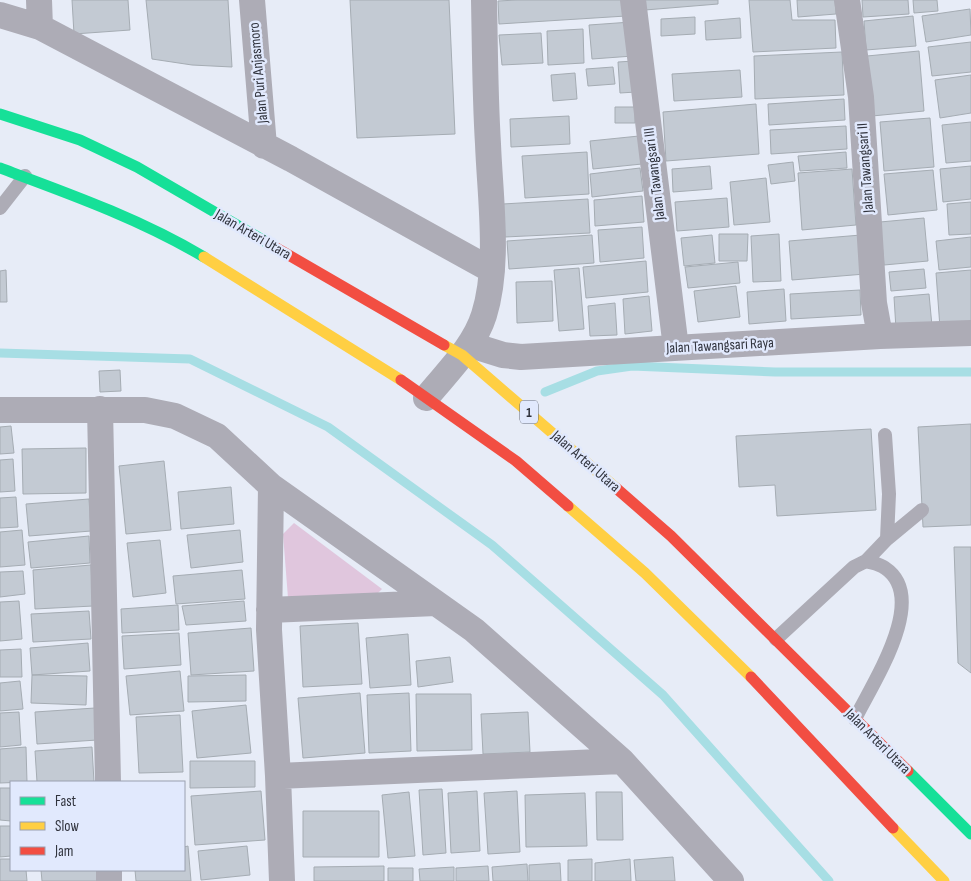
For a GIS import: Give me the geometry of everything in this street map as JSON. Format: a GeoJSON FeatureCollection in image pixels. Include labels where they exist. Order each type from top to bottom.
{"type":"FeatureCollection","features":[{"type":"Feature","properties":{"kind":"highway","name":"Jalan Arteri Utara"},"geometry":{"type":"LineString","coordinates":[[0,114],[80,140],[137,167],[466,350],[671,536],[776,638],[971,834]]}},
{"type":"Feature","properties":{"kind":"highway"},"geometry":{"type":"LineString","coordinates":[[0,168],[93,202],[172,238],[248,283],[426,398],[516,461],[645,573],[738,664],[944,881]]}},
{"type":"Feature","properties":{"kind":"street"},"geometry":{"type":"LineString","coordinates":[[39,0],[40,27]]}},
{"type":"Feature","properties":{"kind":"street","name":"Jalan Puri Anjasmoro"},"geometry":{"type":"LineString","coordinates":[[252,0],[264,146]]}},
{"type":"Feature","properties":{"kind":"street"},"geometry":{"type":"LineString","coordinates":[[426,398],[466,350],[484,316],[490,293],[492,236],[486,125],[484,0]]}},
{"type":"Feature","properties":{"kind":"street","name":"Jalan Tawangsari III"},"geometry":{"type":"LineString","coordinates":[[633,0],[676,348]]}},
{"type":"Feature","properties":{"kind":"street","name":"Jalan Tawangsari II"},"geometry":{"type":"LineString","coordinates":[[847,0],[861,97],[874,302],[880,336]]}},
{"type":"Feature","properties":{"kind":"street"},"geometry":{"type":"LineString","coordinates":[[0,15],[40,27],[491,270]]}},
{"type":"Feature","properties":{"kind":"street","name":"Jalan Tawangsari Raya"},"geometry":{"type":"LineString","coordinates":[[466,350],[521,357],[880,336],[971,333]]}},
{"type":"Feature","properties":{"kind":"street"},"geometry":{"type":"LineString","coordinates":[[100,409],[108,781]]}},
{"type":"Feature","properties":{"kind":"street"},"geometry":{"type":"LineString","coordinates":[[0,410],[145,410],[175,416],[217,436],[271,486],[474,630],[622,761],[731,881]]}},
{"type":"Feature","properties":{"kind":"street"},"geometry":{"type":"LineString","coordinates":[[271,486],[269,610],[282,881]]}},
{"type":"Feature","properties":{"kind":"street"},"geometry":{"type":"LineString","coordinates":[[269,610],[436,603]]}},
{"type":"Feature","properties":{"kind":"street"},"geometry":{"type":"LineString","coordinates":[[278,776],[622,761]]}},
{"type":"Feature","properties":{"kind":"lane"},"geometry":{"type":"LineString","coordinates":[[0,208],[25,176]]}},
{"type":"Feature","properties":{"kind":"lane"},"geometry":{"type":"LineString","coordinates":[[885,435],[889,494],[887,539]]}},
{"type":"Feature","properties":{"kind":"lane"},"geometry":{"type":"LineString","coordinates":[[776,638],[842,576],[866,561],[887,539],[922,510]]}},
{"type":"Feature","properties":{"kind":"lane"},"geometry":{"type":"LineString","coordinates":[[855,719],[898,634],[903,611],[900,587],[885,568],[866,561]]}},
{"type":"Feature","properties":{"kind":"shaded area"},"geometry":{"type":"Polygon","coordinates":[[[294,523],[382,589],[374,597],[288,598],[283,534],[294,523]]]}},
{"type":"Feature","properties":{"kind":"building"},"geometry":{"type":"Polygon","coordinates":[[[72,0],[128,0],[130,30],[74,34],[72,0]]]}},
{"type":"Feature","properties":{"kind":"building"},"geometry":{"type":"Polygon","coordinates":[[[146,0],[228,0],[232,67],[192,65],[152,59],[146,0]]]}},
{"type":"Feature","properties":{"kind":"building"},"geometry":{"type":"Polygon","coordinates":[[[350,0],[449,0],[455,134],[357,138],[350,0]]]}},
{"type":"Feature","properties":{"kind":"building"},"geometry":{"type":"Polygon","coordinates":[[[625,0],[626,16],[499,24],[498,1],[625,0]]]}},
{"type":"Feature","properties":{"kind":"building"},"geometry":{"type":"Polygon","coordinates":[[[644,0],[718,0],[718,4],[645,10],[644,0]]]}},
{"type":"Feature","properties":{"kind":"building"},"geometry":{"type":"Polygon","coordinates":[[[749,0],[790,0],[792,20],[835,20],[836,48],[753,52],[749,0]]]}},
{"type":"Feature","properties":{"kind":"building"},"geometry":{"type":"Polygon","coordinates":[[[797,0],[835,0],[836,14],[798,17],[797,0]]]}},
{"type":"Feature","properties":{"kind":"building"},"geometry":{"type":"Polygon","coordinates":[[[862,0],[908,0],[909,14],[863,17],[862,0]]]}},
{"type":"Feature","properties":{"kind":"building"},"geometry":{"type":"Polygon","coordinates":[[[913,0],[937,0],[938,11],[914,13],[913,0]]]}},
{"type":"Feature","properties":{"kind":"building"},"geometry":{"type":"Polygon","coordinates":[[[970,9],[971,35],[926,42],[922,16],[970,9]]]}},
{"type":"Feature","properties":{"kind":"building"},"geometry":{"type":"Polygon","coordinates":[[[913,16],[916,46],[866,50],[864,21],[913,16]]]}},
{"type":"Feature","properties":{"kind":"building"},"geometry":{"type":"Polygon","coordinates":[[[695,17],[695,34],[661,36],[661,19],[695,17]]]}},
{"type":"Feature","properties":{"kind":"building"},"geometry":{"type":"Polygon","coordinates":[[[740,18],[741,38],[706,40],[705,21],[740,18]]]}},
{"type":"Feature","properties":{"kind":"building"},"geometry":{"type":"Polygon","coordinates":[[[631,22],[633,56],[592,59],[589,25],[631,22]]]}},
{"type":"Feature","properties":{"kind":"building"},"geometry":{"type":"Polygon","coordinates":[[[583,29],[584,63],[548,65],[547,31],[583,29]]]}},
{"type":"Feature","properties":{"kind":"building"},"geometry":{"type":"Polygon","coordinates":[[[541,33],[543,63],[502,65],[499,35],[541,33]]]}},
{"type":"Feature","properties":{"kind":"building"},"geometry":{"type":"Polygon","coordinates":[[[971,42],[971,72],[932,76],[928,47],[971,42]]]}},
{"type":"Feature","properties":{"kind":"building"},"geometry":{"type":"Polygon","coordinates":[[[919,51],[924,111],[872,116],[867,56],[919,51]]]}},
{"type":"Feature","properties":{"kind":"building"},"geometry":{"type":"Polygon","coordinates":[[[842,52],[844,95],[755,99],[754,56],[842,52]]]}},
{"type":"Feature","properties":{"kind":"building"},"geometry":{"type":"Polygon","coordinates":[[[634,61],[636,92],[620,93],[618,62],[634,61]]]}},
{"type":"Feature","properties":{"kind":"building"},"geometry":{"type":"Polygon","coordinates":[[[613,67],[615,84],[588,86],[586,69],[613,67]]]}},
{"type":"Feature","properties":{"kind":"building"},"geometry":{"type":"Polygon","coordinates":[[[740,70],[742,97],[674,101],[672,74],[740,70]]]}},
{"type":"Feature","properties":{"kind":"building"},"geometry":{"type":"Polygon","coordinates":[[[575,73],[577,99],[553,101],[551,75],[575,73]]]}},
{"type":"Feature","properties":{"kind":"building"},"geometry":{"type":"Polygon","coordinates":[[[971,75],[971,113],[940,118],[935,80],[971,75]]]}},
{"type":"Feature","properties":{"kind":"building"},"geometry":{"type":"Polygon","coordinates":[[[844,99],[845,120],[769,125],[768,104],[844,99]]]}},
{"type":"Feature","properties":{"kind":"building"},"geometry":{"type":"Polygon","coordinates":[[[756,104],[759,154],[666,161],[663,112],[756,104]]]}},
{"type":"Feature","properties":{"kind":"building"},"geometry":{"type":"Polygon","coordinates":[[[615,107],[635,107],[635,123],[615,123],[615,107]]]}},
{"type":"Feature","properties":{"kind":"building"},"geometry":{"type":"Polygon","coordinates":[[[569,116],[570,144],[511,147],[510,119],[569,116]]]}},
{"type":"Feature","properties":{"kind":"building"},"geometry":{"type":"Polygon","coordinates":[[[930,118],[934,167],[884,171],[880,122],[930,118]]]}},
{"type":"Feature","properties":{"kind":"building"},"geometry":{"type":"Polygon","coordinates":[[[971,122],[971,161],[946,163],[942,125],[971,122]]]}},
{"type":"Feature","properties":{"kind":"building"},"geometry":{"type":"Polygon","coordinates":[[[846,126],[847,149],[771,154],[770,130],[846,126]]]}},
{"type":"Feature","properties":{"kind":"building"},"geometry":{"type":"Polygon","coordinates":[[[639,136],[642,164],[593,169],[590,141],[639,136]]]}},
{"type":"Feature","properties":{"kind":"building"},"geometry":{"type":"Polygon","coordinates":[[[587,152],[589,194],[525,198],[522,156],[587,152]]]}},
{"type":"Feature","properties":{"kind":"building"},"geometry":{"type":"Polygon","coordinates":[[[846,152],[847,168],[800,171],[798,156],[846,152]]]}},
{"type":"Feature","properties":{"kind":"building"},"geometry":{"type":"Polygon","coordinates":[[[793,162],[795,181],[771,184],[768,165],[793,162]]]}},
{"type":"Feature","properties":{"kind":"building"},"geometry":{"type":"Polygon","coordinates":[[[710,166],[712,189],[673,192],[672,169],[710,166]]]}},
{"type":"Feature","properties":{"kind":"building"},"geometry":{"type":"Polygon","coordinates":[[[971,166],[971,199],[943,202],[940,169],[971,166]]]}},
{"type":"Feature","properties":{"kind":"building"},"geometry":{"type":"Polygon","coordinates":[[[640,168],[643,191],[592,197],[590,174],[640,168]]]}},
{"type":"Feature","properties":{"kind":"building"},"geometry":{"type":"Polygon","coordinates":[[[852,169],[856,225],[802,230],[798,173],[852,169]]]}},
{"type":"Feature","properties":{"kind":"building"},"geometry":{"type":"Polygon","coordinates":[[[933,170],[937,210],[888,215],[884,174],[933,170]]]}},
{"type":"Feature","properties":{"kind":"building"},"geometry":{"type":"Polygon","coordinates":[[[766,178],[770,222],[734,225],[730,182],[766,178]]]}},
{"type":"Feature","properties":{"kind":"building"},"geometry":{"type":"Polygon","coordinates":[[[642,196],[644,222],[595,226],[594,200],[642,196]]]}},
{"type":"Feature","properties":{"kind":"building"},"geometry":{"type":"Polygon","coordinates":[[[727,198],[729,227],[677,231],[675,202],[727,198]]]}},
{"type":"Feature","properties":{"kind":"building"},"geometry":{"type":"Polygon","coordinates":[[[588,199],[590,233],[505,237],[503,204],[588,199]]]}},
{"type":"Feature","properties":{"kind":"building"},"geometry":{"type":"Polygon","coordinates":[[[971,202],[971,234],[949,235],[947,204],[971,202]]]}},
{"type":"Feature","properties":{"kind":"building"},"geometry":{"type":"Polygon","coordinates":[[[924,218],[928,261],[884,265],[880,222],[924,218]]]}},
{"type":"Feature","properties":{"kind":"building"},"geometry":{"type":"Polygon","coordinates":[[[642,227],[644,258],[600,262],[598,230],[642,227]]]}},
{"type":"Feature","properties":{"kind":"building"},"geometry":{"type":"Polygon","coordinates":[[[719,234],[748,234],[747,261],[719,261],[719,234]]]}},
{"type":"Feature","properties":{"kind":"building"},"geometry":{"type":"Polygon","coordinates":[[[779,234],[781,281],[753,282],[751,236],[779,234]]]}},
{"type":"Feature","properties":{"kind":"building"},"geometry":{"type":"Polygon","coordinates":[[[592,235],[594,263],[509,269],[507,241],[592,235]]]}},
{"type":"Feature","properties":{"kind":"building"},"geometry":{"type":"Polygon","coordinates":[[[712,235],[715,263],[684,266],[681,238],[712,235]]]}},
{"type":"Feature","properties":{"kind":"building"},"geometry":{"type":"Polygon","coordinates":[[[861,235],[865,274],[792,280],[789,241],[861,235]]]}},
{"type":"Feature","properties":{"kind":"building"},"geometry":{"type":"Polygon","coordinates":[[[971,237],[971,267],[939,270],[936,241],[971,237]]]}},
{"type":"Feature","properties":{"kind":"building"},"geometry":{"type":"Polygon","coordinates":[[[646,261],[648,292],[586,298],[583,267],[646,261]]]}},
{"type":"Feature","properties":{"kind":"building"},"geometry":{"type":"Polygon","coordinates":[[[738,262],[740,283],[688,288],[685,267],[738,262]]]}},
{"type":"Feature","properties":{"kind":"building"},"geometry":{"type":"Polygon","coordinates":[[[579,268],[584,329],[559,331],[554,270],[579,268]]]}},
{"type":"Feature","properties":{"kind":"building"},"geometry":{"type":"Polygon","coordinates":[[[924,269],[926,288],[891,291],[889,272],[924,269]]]}},
{"type":"Feature","properties":{"kind":"building"},"geometry":{"type":"Polygon","coordinates":[[[6,270],[7,302],[0,302],[0,271],[6,270]]]}},
{"type":"Feature","properties":{"kind":"building"},"geometry":{"type":"Polygon","coordinates":[[[971,270],[971,326],[940,328],[936,273],[971,270]]]}},
{"type":"Feature","properties":{"kind":"building"},"geometry":{"type":"Polygon","coordinates":[[[552,281],[553,321],[517,323],[516,282],[552,281]]]}},
{"type":"Feature","properties":{"kind":"building"},"geometry":{"type":"Polygon","coordinates":[[[736,286],[740,317],[698,322],[694,291],[736,286]]]}},
{"type":"Feature","properties":{"kind":"building"},"geometry":{"type":"Polygon","coordinates":[[[784,289],[786,321],[749,324],[747,292],[784,289]]]}},
{"type":"Feature","properties":{"kind":"building"},"geometry":{"type":"Polygon","coordinates":[[[860,290],[861,315],[791,319],[790,294],[860,290]]]}},
{"type":"Feature","properties":{"kind":"building"},"geometry":{"type":"Polygon","coordinates":[[[929,294],[932,326],[896,329],[894,297],[929,294]]]}},
{"type":"Feature","properties":{"kind":"building"},"geometry":{"type":"Polygon","coordinates":[[[649,296],[652,331],[625,334],[623,299],[649,296]]]}},
{"type":"Feature","properties":{"kind":"building"},"geometry":{"type":"Polygon","coordinates":[[[615,303],[617,335],[590,336],[588,306],[615,303]]]}},
{"type":"Feature","properties":{"kind":"building"},"geometry":{"type":"Polygon","coordinates":[[[120,370],[121,391],[100,392],[99,371],[120,370]]]}},
{"type":"Feature","properties":{"kind":"building"},"geometry":{"type":"Polygon","coordinates":[[[971,424],[971,525],[923,527],[918,427],[971,424]]]}},
{"type":"Feature","properties":{"kind":"building"},"geometry":{"type":"Polygon","coordinates":[[[11,426],[14,453],[0,454],[0,427],[11,426]]]}},
{"type":"Feature","properties":{"kind":"building"},"geometry":{"type":"Polygon","coordinates":[[[871,429],[876,510],[777,516],[775,485],[739,487],[736,436],[871,429]]]}},
{"type":"Feature","properties":{"kind":"building"},"geometry":{"type":"Polygon","coordinates":[[[86,448],[86,493],[23,494],[22,449],[86,448]]]}},
{"type":"Feature","properties":{"kind":"building"},"geometry":{"type":"Polygon","coordinates":[[[13,459],[15,491],[0,492],[0,460],[13,459]]]}},
{"type":"Feature","properties":{"kind":"building"},"geometry":{"type":"Polygon","coordinates":[[[164,461],[171,530],[126,534],[119,466],[164,461]]]}},
{"type":"Feature","properties":{"kind":"building"},"geometry":{"type":"Polygon","coordinates":[[[231,487],[234,524],[181,529],[178,492],[231,487]]]}},
{"type":"Feature","properties":{"kind":"building"},"geometry":{"type":"Polygon","coordinates":[[[16,497],[18,527],[0,528],[0,498],[16,497]]]}},
{"type":"Feature","properties":{"kind":"building"},"geometry":{"type":"Polygon","coordinates":[[[89,499],[91,531],[29,536],[26,504],[89,499]]]}},
{"type":"Feature","properties":{"kind":"building"},"geometry":{"type":"Polygon","coordinates":[[[22,530],[25,565],[0,567],[0,532],[22,530]]]}},
{"type":"Feature","properties":{"kind":"building"},"geometry":{"type":"Polygon","coordinates":[[[240,530],[243,562],[191,568],[187,535],[240,530]]]}},
{"type":"Feature","properties":{"kind":"building"},"geometry":{"type":"Polygon","coordinates":[[[89,536],[90,563],[31,568],[28,542],[89,536]]]}},
{"type":"Feature","properties":{"kind":"building"},"geometry":{"type":"Polygon","coordinates":[[[160,540],[166,593],[133,597],[127,543],[160,540]]]}},
{"type":"Feature","properties":{"kind":"building"},"geometry":{"type":"Polygon","coordinates":[[[954,547],[971,547],[971,673],[958,663],[954,547]]]}},
{"type":"Feature","properties":{"kind":"building"},"geometry":{"type":"Polygon","coordinates":[[[91,565],[93,606],[35,609],[33,570],[91,565]]]}},
{"type":"Feature","properties":{"kind":"building"},"geometry":{"type":"Polygon","coordinates":[[[242,570],[245,599],[176,604],[173,576],[242,570]]]}},
{"type":"Feature","properties":{"kind":"building"},"geometry":{"type":"Polygon","coordinates":[[[23,571],[25,594],[0,597],[0,572],[23,571]]]}},
{"type":"Feature","properties":{"kind":"building"},"geometry":{"type":"Polygon","coordinates":[[[19,601],[22,639],[0,641],[0,602],[19,601]]]}},
{"type":"Feature","properties":{"kind":"building"},"geometry":{"type":"Polygon","coordinates":[[[244,601],[246,621],[186,625],[182,606],[244,601]]]}},
{"type":"Feature","properties":{"kind":"building"},"geometry":{"type":"Polygon","coordinates":[[[178,605],[179,630],[122,633],[121,609],[178,605]]]}},
{"type":"Feature","properties":{"kind":"building"},"geometry":{"type":"Polygon","coordinates":[[[89,611],[91,639],[33,642],[31,614],[89,611]]]}},
{"type":"Feature","properties":{"kind":"building"},"geometry":{"type":"Polygon","coordinates":[[[358,623],[362,684],[303,687],[300,626],[358,623]]]}},
{"type":"Feature","properties":{"kind":"building"},"geometry":{"type":"Polygon","coordinates":[[[251,628],[254,671],[191,675],[188,633],[251,628]]]}},
{"type":"Feature","properties":{"kind":"building"},"geometry":{"type":"Polygon","coordinates":[[[179,633],[181,665],[124,669],[122,636],[179,633]]]}},
{"type":"Feature","properties":{"kind":"building"},"geometry":{"type":"Polygon","coordinates":[[[408,634],[411,685],[370,688],[366,638],[408,634]]]}},
{"type":"Feature","properties":{"kind":"building"},"geometry":{"type":"Polygon","coordinates":[[[88,643],[90,671],[32,675],[30,648],[88,643]]]}},
{"type":"Feature","properties":{"kind":"building"},"geometry":{"type":"Polygon","coordinates":[[[21,649],[22,677],[0,677],[0,650],[21,649]]]}},
{"type":"Feature","properties":{"kind":"building"},"geometry":{"type":"Polygon","coordinates":[[[450,657],[453,682],[418,687],[416,661],[450,657]]]}},
{"type":"Feature","properties":{"kind":"building"},"geometry":{"type":"Polygon","coordinates":[[[180,671],[184,711],[130,715],[126,676],[180,671]]]}},
{"type":"Feature","properties":{"kind":"building"},"geometry":{"type":"Polygon","coordinates":[[[32,675],[87,676],[86,705],[31,703],[32,675]]]}},
{"type":"Feature","properties":{"kind":"building"},"geometry":{"type":"Polygon","coordinates":[[[246,675],[246,701],[188,702],[188,676],[246,675]]]}},
{"type":"Feature","properties":{"kind":"building"},"geometry":{"type":"Polygon","coordinates":[[[20,681],[23,709],[0,711],[0,683],[20,681]]]}},
{"type":"Feature","properties":{"kind":"building"},"geometry":{"type":"Polygon","coordinates":[[[360,693],[365,753],[303,758],[298,698],[360,693]]]}},
{"type":"Feature","properties":{"kind":"building"},"geometry":{"type":"Polygon","coordinates":[[[409,693],[411,751],[369,753],[367,695],[409,693]]]}},
{"type":"Feature","properties":{"kind":"building"},"geometry":{"type":"Polygon","coordinates":[[[416,694],[471,694],[472,750],[417,751],[416,694]]]}},
{"type":"Feature","properties":{"kind":"building"},"geometry":{"type":"Polygon","coordinates":[[[246,705],[251,753],[197,758],[192,711],[246,705]]]}},
{"type":"Feature","properties":{"kind":"building"},"geometry":{"type":"Polygon","coordinates":[[[95,708],[97,740],[37,744],[35,712],[95,708]]]}},
{"type":"Feature","properties":{"kind":"building"},"geometry":{"type":"Polygon","coordinates":[[[19,712],[21,745],[0,747],[0,713],[19,712]]]}},
{"type":"Feature","properties":{"kind":"building"},"geometry":{"type":"Polygon","coordinates":[[[528,712],[530,752],[483,754],[481,714],[528,712]]]}},
{"type":"Feature","properties":{"kind":"building"},"geometry":{"type":"Polygon","coordinates":[[[180,715],[183,772],[139,773],[136,717],[180,715]]]}},
{"type":"Feature","properties":{"kind":"building"},"geometry":{"type":"Polygon","coordinates":[[[26,747],[27,781],[0,783],[0,749],[26,747]]]}},
{"type":"Feature","properties":{"kind":"building"},"geometry":{"type":"Polygon","coordinates":[[[92,747],[94,781],[37,781],[35,751],[92,747]]]}},
{"type":"Feature","properties":{"kind":"building"},"geometry":{"type":"Polygon","coordinates":[[[190,761],[255,761],[255,787],[190,788],[190,761]]]}},
{"type":"Feature","properties":{"kind":"building"},"geometry":{"type":"Polygon","coordinates":[[[0,788],[10,788],[10,821],[0,820],[0,788]]]}},
{"type":"Feature","properties":{"kind":"building"},"geometry":{"type":"Polygon","coordinates":[[[442,789],[446,853],[423,855],[419,790],[442,789]]]}},
{"type":"Feature","properties":{"kind":"building"},"geometry":{"type":"Polygon","coordinates":[[[261,791],[265,840],[195,845],[191,796],[261,791]]]}},
{"type":"Feature","properties":{"kind":"building"},"geometry":{"type":"Polygon","coordinates":[[[477,791],[480,851],[451,853],[448,793],[477,791]]]}},
{"type":"Feature","properties":{"kind":"building"},"geometry":{"type":"Polygon","coordinates":[[[517,791],[520,852],[488,854],[484,793],[517,791]]]}},
{"type":"Feature","properties":{"kind":"building"},"geometry":{"type":"Polygon","coordinates":[[[409,792],[415,856],[388,858],[382,795],[409,792]]]}},
{"type":"Feature","properties":{"kind":"building"},"geometry":{"type":"Polygon","coordinates":[[[596,792],[622,792],[623,840],[597,840],[596,792]]]}},
{"type":"Feature","properties":{"kind":"building"},"geometry":{"type":"Polygon","coordinates":[[[585,793],[587,846],[526,847],[525,795],[585,793]]]}},
{"type":"Feature","properties":{"kind":"building"},"geometry":{"type":"Polygon","coordinates":[[[303,811],[379,811],[379,857],[303,857],[303,811]]]}},
{"type":"Feature","properties":{"kind":"building"},"geometry":{"type":"Polygon","coordinates":[[[0,826],[10,826],[10,856],[0,857],[0,826]]]}},
{"type":"Feature","properties":{"kind":"building"},"geometry":{"type":"Polygon","coordinates":[[[188,846],[191,881],[136,881],[135,871],[185,871],[185,847],[188,846]]]}},
{"type":"Feature","properties":{"kind":"building"},"geometry":{"type":"Polygon","coordinates":[[[247,846],[250,875],[201,880],[198,851],[247,846]]]}},
{"type":"Feature","properties":{"kind":"building"},"geometry":{"type":"Polygon","coordinates":[[[673,857],[675,881],[636,881],[634,860],[673,857]]]}},
{"type":"Feature","properties":{"kind":"building"},"geometry":{"type":"Polygon","coordinates":[[[0,859],[10,859],[10,871],[26,871],[27,881],[0,881],[0,859]]]}},
{"type":"Feature","properties":{"kind":"building"},"geometry":{"type":"Polygon","coordinates":[[[592,859],[592,881],[568,881],[568,860],[592,859]]]}},
{"type":"Feature","properties":{"kind":"building"},"geometry":{"type":"Polygon","coordinates":[[[630,859],[631,881],[595,881],[595,863],[630,859]]]}},
{"type":"Feature","properties":{"kind":"building"},"geometry":{"type":"Polygon","coordinates":[[[560,863],[561,881],[529,881],[529,865],[560,863]]]}},
{"type":"Feature","properties":{"kind":"building"},"geometry":{"type":"Polygon","coordinates":[[[527,864],[528,881],[493,881],[492,867],[527,864]]]}},
{"type":"Feature","properties":{"kind":"building"},"geometry":{"type":"Polygon","coordinates":[[[384,866],[384,881],[314,881],[314,867],[384,866]]]}},
{"type":"Feature","properties":{"kind":"building"},"geometry":{"type":"Polygon","coordinates":[[[488,866],[489,881],[456,881],[456,868],[488,866]]]}},
{"type":"Feature","properties":{"kind":"building"},"geometry":{"type":"Polygon","coordinates":[[[454,867],[454,881],[420,881],[419,869],[454,867]]]}},
{"type":"Feature","properties":{"kind":"building"},"geometry":{"type":"Polygon","coordinates":[[[388,868],[413,868],[413,881],[388,881],[388,868]]]}},
{"type":"Feature","properties":{"kind":"building"},"geometry":{"type":"Polygon","coordinates":[[[41,871],[98,871],[99,881],[42,881],[41,871]]]}},
{"type":"Feature","properties":{"kind":"waterway"},"geometry":{"type":"LineString","coordinates":[[0,353],[190,359],[328,427],[492,545],[663,695],[829,881]]}},
{"type":"Feature","properties":{"kind":"waterway"},"geometry":{"type":"LineString","coordinates":[[545,392],[597,371],[632,366],[775,372],[971,372]]}},
{"type":"Feature","properties":{"kind":"traffic: fast"},"geometry":{"type":"LineString","coordinates":[[0,114],[80,140],[137,167],[273,246]]}},
{"type":"Feature","properties":{"kind":"traffic: fast"},"geometry":{"type":"LineString","coordinates":[[0,168],[130,219],[204,257]]}},
{"type":"Feature","properties":{"kind":"traffic: fast"},"geometry":{"type":"LineString","coordinates":[[908,771],[971,834]]}},
{"type":"Feature","properties":{"kind":"traffic: slow"},"geometry":{"type":"LineString","coordinates":[[204,257],[401,380]]}},
{"type":"Feature","properties":{"kind":"traffic: slow"},"geometry":{"type":"LineString","coordinates":[[444,345],[462,355],[616,488]]}},
{"type":"Feature","properties":{"kind":"traffic: slow"},"geometry":{"type":"LineString","coordinates":[[568,506],[645,573],[751,677]]}},
{"type":"Feature","properties":{"kind":"traffic: slow"},"geometry":{"type":"LineString","coordinates":[[893,828],[944,881]]}},
{"type":"Feature","properties":{"kind":"traffic: jam"},"geometry":{"type":"LineString","coordinates":[[273,246],[444,345]]}},
{"type":"Feature","properties":{"kind":"traffic: jam"},"geometry":{"type":"LineString","coordinates":[[401,380],[516,461],[568,506]]}},
{"type":"Feature","properties":{"kind":"traffic: jam"},"geometry":{"type":"LineString","coordinates":[[616,488],[671,536],[908,771]]}},
{"type":"Feature","properties":{"kind":"traffic: jam"},"geometry":{"type":"LineString","coordinates":[[751,677],[893,828]]}}]}
